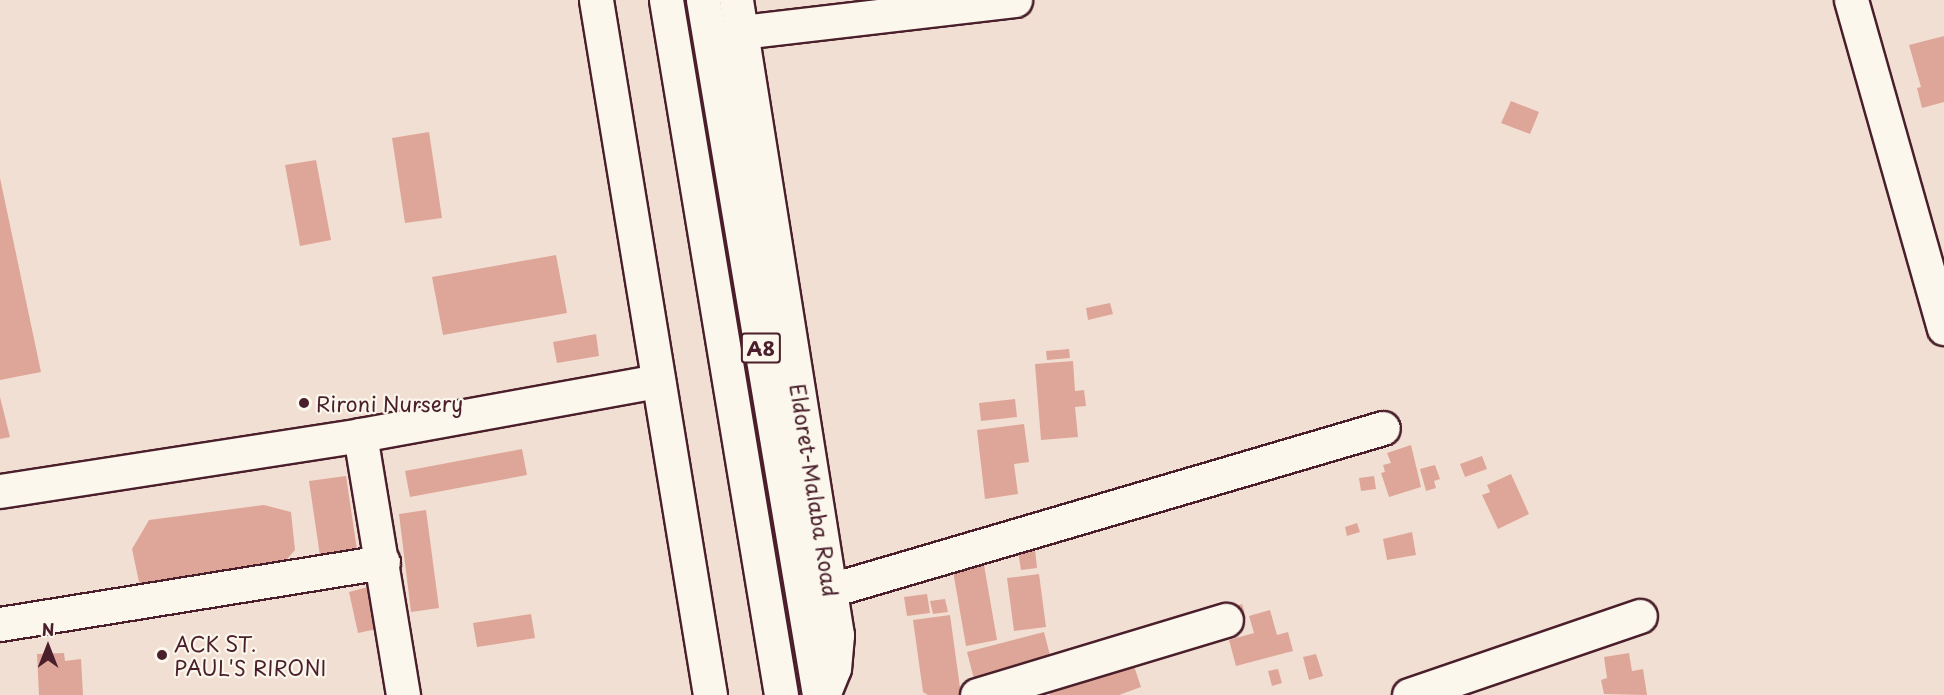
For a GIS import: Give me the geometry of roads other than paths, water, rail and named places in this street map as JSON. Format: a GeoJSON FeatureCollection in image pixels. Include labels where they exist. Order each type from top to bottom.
{"type":"FeatureCollection","features":[{"type":"Feature","properties":{"kind":"main road"},"geometry":{"type":"LineString","coordinates":[[596,0],[710,695]]}},
{"type":"Feature","properties":{"kind":"main road","name":"A8"},"geometry":{"type":"LineString","coordinates":[[666,0],[781,695]]}},
{"type":"Feature","properties":{"kind":"main road","name":"Eldoret-Malaba Road"},"geometry":{"type":"LineString","coordinates":[[702,0],[821,695]]}},
{"type":"Feature","properties":{"kind":"main road","name":"Eldoret-Malaba Road"},"geometry":{"type":"LineString","coordinates":[[736,0],[837,635],[834,668],[821,695]]}},
{"type":"Feature","properties":{"kind":"main road"},"geometry":{"type":"LineString","coordinates":[[742,32],[1015,0]]}},
{"type":"Feature","properties":{"kind":"main road"},"geometry":{"type":"LineString","coordinates":[[1851,0],[1944,328]]}},
{"type":"Feature","properties":{"kind":"main road"},"geometry":{"type":"LineString","coordinates":[[0,491],[360,435],[658,381]]}},
{"type":"Feature","properties":{"kind":"main road"},"geometry":{"type":"LineString","coordinates":[[831,590],[1383,428]]}},
{"type":"Feature","properties":{"kind":"main road"},"geometry":{"type":"LineString","coordinates":[[360,435],[383,562],[403,695]]}},
{"type":"Feature","properties":{"kind":"main road"},"geometry":{"type":"LineString","coordinates":[[0,624],[383,562]]}},
{"type":"Feature","properties":{"kind":"main road"},"geometry":{"type":"LineString","coordinates":[[1409,695],[1640,616]]}},
{"type":"Feature","properties":{"kind":"main road"},"geometry":{"type":"LineString","coordinates":[[976,695],[1226,620]]}},
{"type":"Feature","properties":{"kind":"place","name":"Rironi Nursery"},"geometry":{"type":"Point","coordinates":[304,403]}},
{"type":"Feature","properties":{"kind":"place","name":"ACK ST. PAUL'S RIRONI"},"geometry":{"type":"Point","coordinates":[162,655]}}]}
